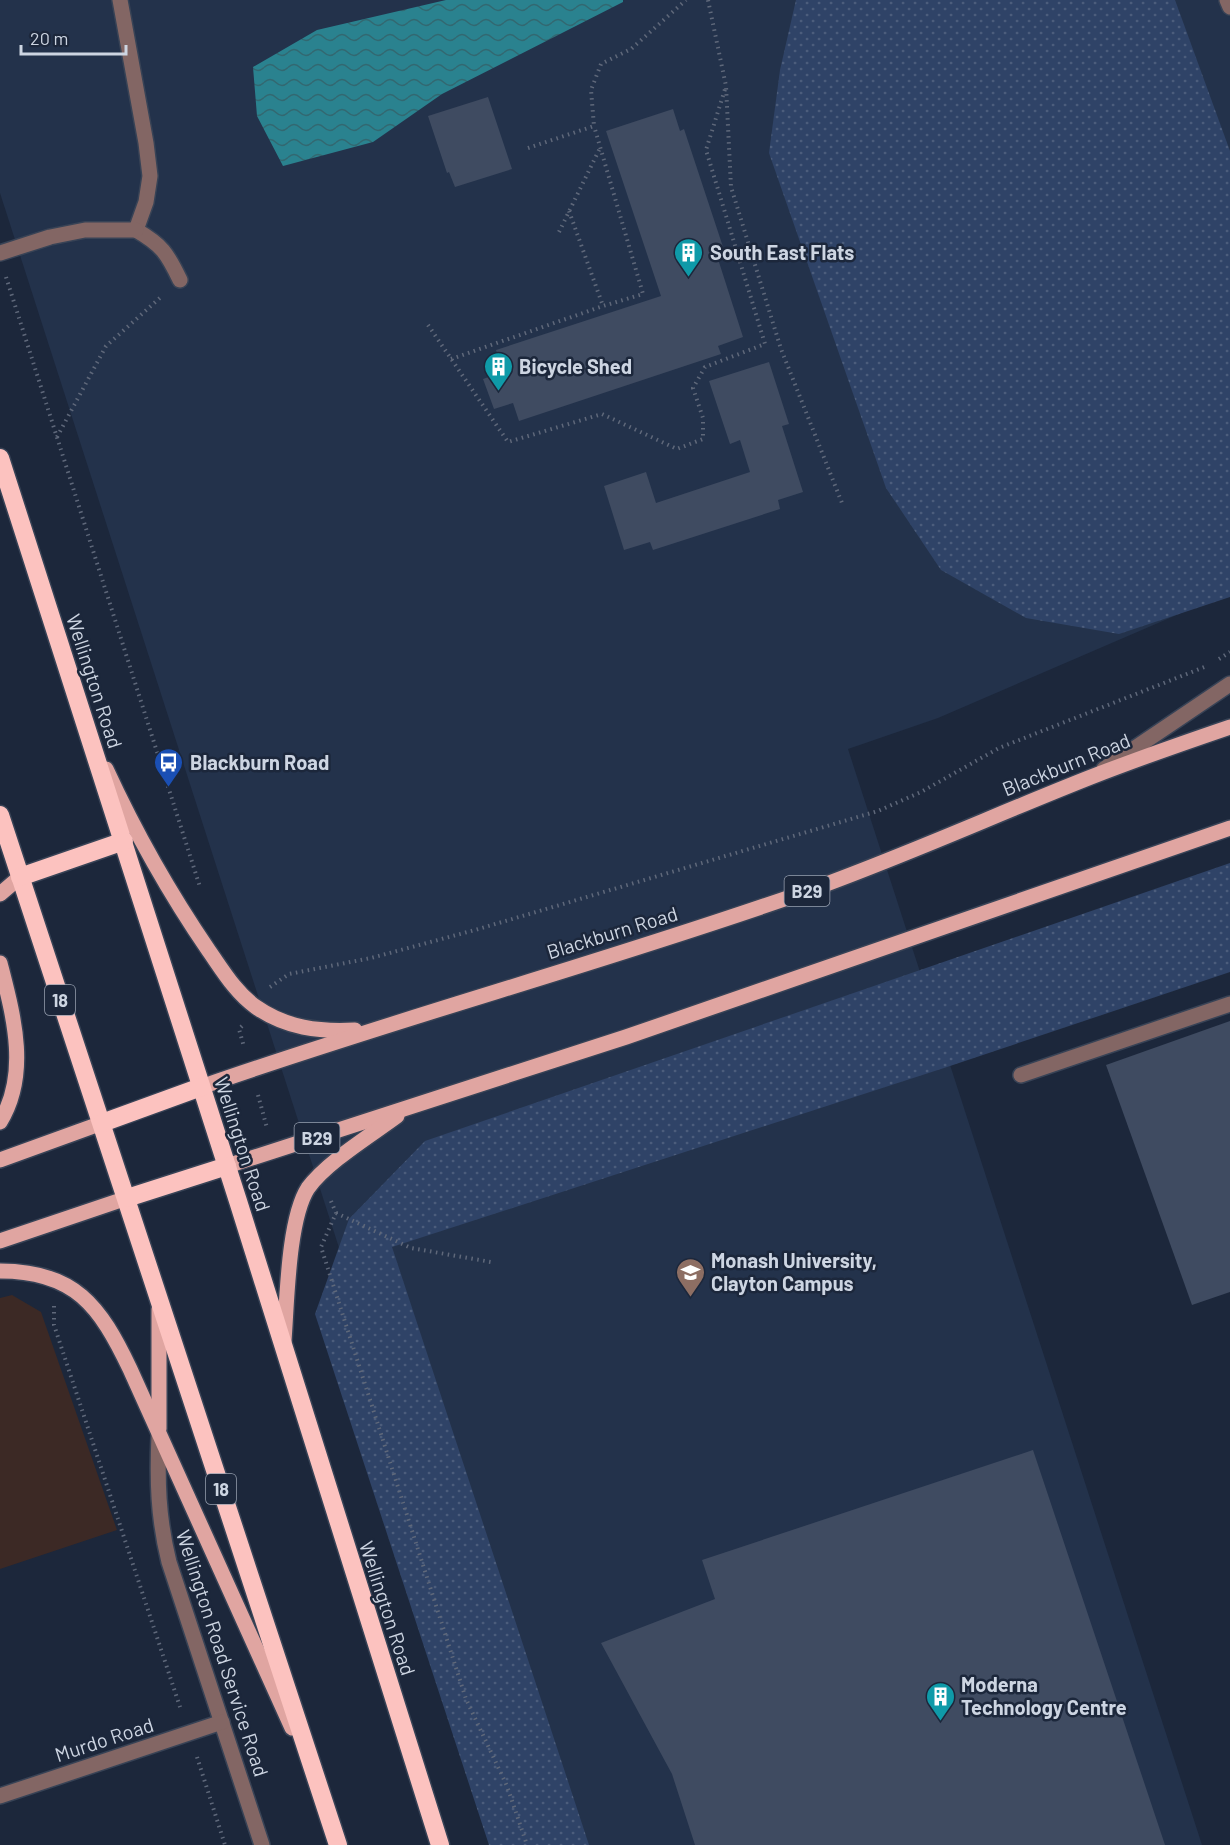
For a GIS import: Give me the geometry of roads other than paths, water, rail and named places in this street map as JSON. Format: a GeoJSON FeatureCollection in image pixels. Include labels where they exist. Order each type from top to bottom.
{"type":"FeatureCollection","features":[{"type":"Feature","properties":{"kind":"highway","name":"Wellington Road"},"geometry":{"type":"LineString","coordinates":[[0,458],[78,703],[132,838],[201,1087],[440,1845]]}},
{"type":"Feature","properties":{"kind":"highway","name":"18"},"geometry":{"type":"LineString","coordinates":[[1,818],[338,1845]]}},
{"type":"Feature","properties":{"kind":"highway"},"geometry":{"type":"LineString","coordinates":[[20,877],[132,838]]}},
{"type":"Feature","properties":{"kind":"highway","name":"Blackburn Road"},"geometry":{"type":"LineString","coordinates":[[102,1123],[201,1087]]}},
{"type":"Feature","properties":{"kind":"highway","name":"B29"},"geometry":{"type":"LineString","coordinates":[[127,1198],[227,1166]]}},
{"type":"Feature","properties":{"kind":"main road","name":"Blackburn Road"},"geometry":{"type":"LineString","coordinates":[[201,1087],[374,1029],[686,933],[800,894],[1094,776],[1230,727]]}},
{"type":"Feature","properties":{"kind":"main road","name":"B29"},"geometry":{"type":"LineString","coordinates":[[227,1166],[647,1030],[1230,828]]}},
{"type":"Feature","properties":{"kind":"main road"},"geometry":{"type":"LineString","coordinates":[[132,838],[234,986],[256,1007],[281,1020],[306,1029],[327,1031],[374,1029]]}},
{"type":"Feature","properties":{"kind":"main road"},"geometry":{"type":"LineString","coordinates":[[0,894],[20,877]]}},
{"type":"Feature","properties":{"kind":"main road"},"geometry":{"type":"LineString","coordinates":[[0,963],[13,1023],[17,1057],[14,1090],[9,1106],[0,1122]]}},
{"type":"Feature","properties":{"kind":"main road"},"geometry":{"type":"LineString","coordinates":[[283,1350],[294,1230],[307,1190],[330,1166],[406,1109]]}},
{"type":"Feature","properties":{"kind":"main road","name":"Blackburn Road"},"geometry":{"type":"LineString","coordinates":[[0,1160],[102,1123]]}},
{"type":"Feature","properties":{"kind":"main road","name":"B29"},"geometry":{"type":"LineString","coordinates":[[0,1240],[127,1198]]}},
{"type":"Feature","properties":{"kind":"main road"},"geometry":{"type":"LineString","coordinates":[[0,1271],[45,1276],[70,1286],[85,1297],[103,1320],[121,1349],[316,1780]]}},
{"type":"Feature","properties":{"kind":"main road"},"geometry":{"type":"LineString","coordinates":[[159,1299],[159,1435]]}},
{"type":"Feature","properties":{"kind":"street"},"geometry":{"type":"LineString","coordinates":[[120,0],[150,176],[146,202],[136,230]]}},
{"type":"Feature","properties":{"kind":"street"},"geometry":{"type":"LineString","coordinates":[[1227,0],[1230,7]]}},
{"type":"Feature","properties":{"kind":"street"},"geometry":{"type":"LineString","coordinates":[[0,252],[50,237],[85,230],[136,230],[156,242],[170,258],[180,280]]}},
{"type":"Feature","properties":{"kind":"street"},"geometry":{"type":"LineString","coordinates":[[1094,776],[1230,684]]}},
{"type":"Feature","properties":{"kind":"street"},"geometry":{"type":"LineString","coordinates":[[1021,1075],[1230,1004]]}},
{"type":"Feature","properties":{"kind":"street","name":"Wellington Road Service Road"},"geometry":{"type":"LineString","coordinates":[[159,1435],[157,1484],[162,1537],[262,1845]]}},
{"type":"Feature","properties":{"kind":"street","name":"Murdo Road"},"geometry":{"type":"LineString","coordinates":[[0,1796],[222,1722]]}},
{"type":"Feature","properties":{"kind":"water"},"geometry":{"type":"Polygon","coordinates":[[[446,0],[623,0],[623,2],[442,94],[373,142],[283,166],[257,116],[253,67],[317,30],[446,0]]]}},
{"type":"Feature","properties":{"kind":"place","name":"South East Flats"},"geometry":{"type":"Point","coordinates":[689,278]}},
{"type":"Feature","properties":{"kind":"place","name":"Bicycle Shed"},"geometry":{"type":"Point","coordinates":[498,392]}},
{"type":"Feature","properties":{"kind":"place","name":"Blackburn Road"},"geometry":{"type":"Point","coordinates":[169,788]}},
{"type":"Feature","properties":{"kind":"place","name":"Monash University, Clayton Campus"},"geometry":{"type":"Point","coordinates":[690,1298]}},
{"type":"Feature","properties":{"kind":"place","name":"Moderna Technology Centre"},"geometry":{"type":"Point","coordinates":[940,1722]}}]}
